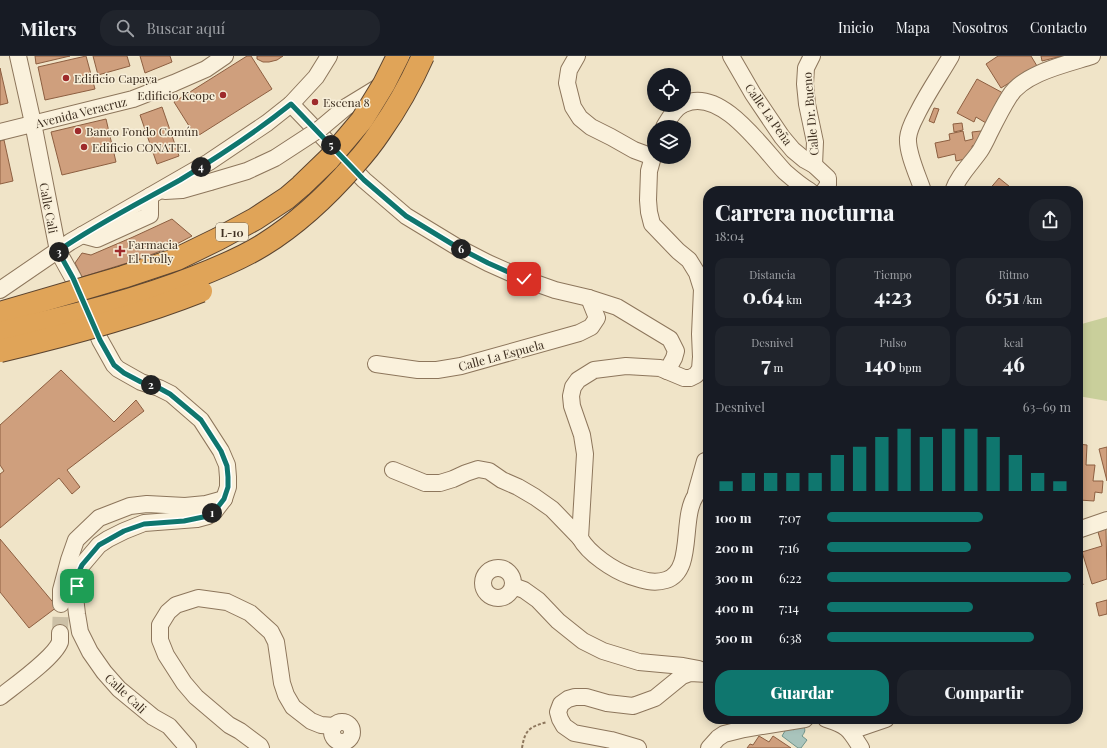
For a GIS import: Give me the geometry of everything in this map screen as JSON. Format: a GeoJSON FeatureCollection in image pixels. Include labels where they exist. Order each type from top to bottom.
{"type":"FeatureCollection","features":[{"type":"Feature","properties":{"kind":"highway","name":"L-10"},"geometry":{"type":"LineString","coordinates":[[0,313],[123,277],[177,259],[255,219],[287,198],[329,159],[362,120],[384,84],[398,56]]}},
{"type":"Feature","properties":{"kind":"highway","name":"L-10"},"geometry":{"type":"LineString","coordinates":[[0,333],[143,296],[216,270],[263,245],[295,222],[325,196],[365,152],[380,134],[412,80],[423,56]]}},
{"type":"Feature","properties":{"kind":"highway","name":"L-10"},"geometry":{"type":"LineString","coordinates":[[0,351],[56,338],[116,321],[160,307],[208,288],[239,273],[250,264],[263,245]]}},
{"type":"Feature","properties":{"kind":"street","name":"Calle Cali"},"geometry":{"type":"LineString","coordinates":[[18,56],[58,251],[73,278],[100,340],[114,365],[124,373],[170,394],[201,420],[221,451],[227,466],[228,487],[224,499],[214,512],[208,516],[184,521],[144,524],[124,531],[99,545],[82,565],[78,574],[76,602],[80,632],[90,652],[119,690],[153,717],[169,726],[188,748]]}},
{"type":"Feature","properties":{"kind":"street","name":"Avenida Veracruz"},"geometry":{"type":"LineString","coordinates":[[0,132],[133,99],[206,69],[225,56]]}},
{"type":"Feature","properties":{"kind":"street"},"geometry":{"type":"LineString","coordinates":[[0,290],[82,235],[209,162],[267,123],[291,104],[316,77],[329,56]]}},
{"type":"Feature","properties":{"kind":"street"},"geometry":{"type":"LineString","coordinates":[[577,56],[569,70],[567,83],[573,107],[580,118],[591,127],[634,150],[647,153]]}},
{"type":"Feature","properties":{"kind":"street","name":"Calle La Peña"},"geometry":{"type":"LineString","coordinates":[[731,56],[753,94],[782,137],[793,150],[814,165]]}},
{"type":"Feature","properties":{"kind":"street","name":"Calle Dr. Bueno"},"geometry":{"type":"LineString","coordinates":[[812,56],[806,68],[805,84],[807,104],[815,142],[814,165],[828,178],[827,186]]}},
{"type":"Feature","properties":{"kind":"street"},"geometry":{"type":"LineString","coordinates":[[921,186],[909,146],[908,137],[910,127],[930,89],[951,56]]}},
{"type":"Feature","properties":{"kind":"street"},"geometry":{"type":"LineString","coordinates":[[954,186],[981,150],[995,122],[1014,90],[1020,84],[1034,76],[1092,56]]}},
{"type":"Feature","properties":{"kind":"street"},"geometry":{"type":"LineString","coordinates":[[154,193],[182,190],[210,182],[247,171],[275,158],[321,128],[346,107],[384,84]]}},
{"type":"Feature","properties":{"kind":"street"},"geometry":{"type":"LineString","coordinates":[[691,101],[703,101],[714,104],[739,120],[786,172],[802,186]]}},
{"type":"Feature","properties":{"kind":"street"},"geometry":{"type":"LineString","coordinates":[[291,104],[364,180],[406,216],[457,247],[488,263],[524,279],[555,290],[589,298],[617,307],[670,339],[676,351],[667,371]]}},
{"type":"Feature","properties":{"kind":"street"},"geometry":{"type":"LineString","coordinates":[[668,120],[674,112]]}},
{"type":"Feature","properties":{"kind":"street"},"geometry":{"type":"LineString","coordinates":[[580,538],[585,454],[582,435],[572,406],[571,396],[573,388],[578,380],[594,370],[626,366],[660,368],[684,378],[690,378],[696,375],[700,369],[702,289],[697,273],[689,260],[678,251],[652,224],[648,200],[649,172],[651,164]]}},
{"type":"Feature","properties":{"kind":"street","name":"Calle La Espuela"},"geometry":{"type":"LineString","coordinates":[[376,364],[418,370],[437,370],[461,366],[579,333],[591,327],[597,318],[589,298]]}},
{"type":"Feature","properties":{"kind":"street"},"geometry":{"type":"LineString","coordinates":[[393,470],[425,483],[447,481],[466,472],[478,469],[489,471],[502,480],[530,494],[552,509],[580,538],[584,546],[602,561],[622,573],[640,580],[652,582],[670,578],[676,574],[682,565],[690,507],[702,490]]}},
{"type":"Feature","properties":{"kind":"street"},"geometry":{"type":"LineString","coordinates":[[61,604],[60,590],[76,540],[99,518],[130,506],[147,504],[185,506],[206,504],[224,499]]}},
{"type":"Feature","properties":{"kind":"street"},"geometry":{"type":"LineString","coordinates":[[1083,528],[1107,520]]}},
{"type":"Feature","properties":{"kind":"street"},"geometry":{"type":"LineString","coordinates":[[513,586],[524,590],[538,600],[558,621],[583,641],[603,651],[639,662],[682,666],[703,671]]}},
{"type":"Feature","properties":{"kind":"street"},"geometry":{"type":"LineString","coordinates":[[261,748],[240,731],[229,725],[196,697],[184,683],[166,655],[160,640],[160,625],[168,612],[176,605],[198,598],[227,602],[250,613],[271,632],[276,642],[282,683],[286,695],[293,707],[311,721],[320,725],[334,726]]}},
{"type":"Feature","properties":{"kind":"street"},"geometry":{"type":"LineString","coordinates":[[0,697],[34,671],[52,653],[60,642],[60,633]]}},
{"type":"Feature","properties":{"kind":"street"},"geometry":{"type":"LineString","coordinates":[[638,748],[611,740],[574,733],[564,726],[560,719],[558,712],[561,704],[568,699],[575,697],[633,706],[655,698],[682,676],[690,673],[703,672]]}},
{"type":"Feature","properties":{"kind":"street"},"geometry":{"type":"LineString","coordinates":[[709,748],[724,734],[777,724]]}},
{"type":"Feature","properties":{"kind":"street"},"geometry":{"type":"LineString","coordinates":[[840,724],[851,731],[861,748]]}},
{"type":"Feature","properties":{"kind":"street"},"geometry":{"type":"LineString","coordinates":[[851,731],[871,724]]}},
{"type":"Feature","properties":{"kind":"path"},"geometry":{"type":"LineString","coordinates":[[522,748],[523,738],[530,728],[539,724],[560,719]]}},
{"type":"Feature","properties":{"kind":"green space"},"geometry":{"type":"Polygon","coordinates":[[[1107,317],[1107,401],[1083,397],[1083,324],[1107,317]]]}},
{"type":"Feature","properties":{"kind":"water"},"geometry":{"type":"Polygon","coordinates":[[[803,725],[805,731],[802,736],[807,740],[801,748],[798,748],[782,736],[788,726],[794,730],[796,727],[803,725]]]}},
{"type":"Feature","properties":{"kind":"building"},"geometry":{"type":"Polygon","coordinates":[[[35,56],[70,56],[36,64],[35,56]]]}},
{"type":"Feature","properties":{"kind":"building","name":"Edificio Capaya"},"geometry":{"type":"Polygon","coordinates":[[[86,56],[95,89],[45,100],[38,67],[86,56]]]}},
{"type":"Feature","properties":{"kind":"building"},"geometry":{"type":"Polygon","coordinates":[[[93,56],[127,56],[130,66],[98,75],[93,56]]]}},
{"type":"Feature","properties":{"kind":"building"},"geometry":{"type":"Polygon","coordinates":[[[140,56],[170,56],[172,62],[145,73],[140,56]]]}},
{"type":"Feature","properties":{"kind":"building","name":"Edificio Keope"},"geometry":{"type":"Polygon","coordinates":[[[247,56],[251,56],[272,89],[196,137],[174,102],[247,56]]]}},
{"type":"Feature","properties":{"kind":"building"},"geometry":{"type":"Polygon","coordinates":[[[257,56],[283,56],[277,60],[263,62],[257,59],[257,56]]]}},
{"type":"Feature","properties":{"kind":"building"},"geometry":{"type":"Polygon","coordinates":[[[998,56],[1031,56],[1037,66],[1001,88],[986,64],[998,56]]]}},
{"type":"Feature","properties":{"kind":"building"},"geometry":{"type":"Polygon","coordinates":[[[1041,56],[1062,56],[1042,61],[1041,56]]]}},
{"type":"Feature","properties":{"kind":"building"},"geometry":{"type":"Polygon","coordinates":[[[0,68],[8,103],[0,105],[0,68]]]}},
{"type":"Feature","properties":{"kind":"building"},"geometry":{"type":"Polygon","coordinates":[[[977,79],[1003,93],[986,123],[976,117],[974,122],[957,113],[977,79]]]}},
{"type":"Feature","properties":{"kind":"building"},"geometry":{"type":"Polygon","coordinates":[[[162,107],[179,156],[157,164],[140,115],[162,107]]]}},
{"type":"Feature","properties":{"kind":"building"},"geometry":{"type":"Polygon","coordinates":[[[934,108],[939,109],[934,123],[929,121],[934,108]]]}},
{"type":"Feature","properties":{"kind":"building","name":"Edificio CONATEL"},"geometry":{"type":"Polygon","coordinates":[[[106,119],[116,162],[62,175],[51,132],[106,119]]]}},
{"type":"Feature","properties":{"kind":"building"},"geometry":{"type":"Polygon","coordinates":[[[962,123],[963,130],[954,132],[953,124],[962,123]]]}},
{"type":"Feature","properties":{"kind":"building"},"geometry":{"type":"Polygon","coordinates":[[[963,131],[965,141],[973,139],[972,132],[981,131],[983,143],[972,146],[974,157],[956,161],[955,154],[938,158],[935,143],[950,140],[949,134],[963,131]]]}},
{"type":"Feature","properties":{"kind":"building"},"geometry":{"type":"Polygon","coordinates":[[[4,140],[13,181],[0,184],[0,141],[4,140]]]}},
{"type":"Feature","properties":{"kind":"building"},"geometry":{"type":"Polygon","coordinates":[[[999,178],[1009,186],[992,186],[999,178]]]}},
{"type":"Feature","properties":{"kind":"building"},"geometry":{"type":"Polygon","coordinates":[[[172,219],[192,236],[171,247],[140,259],[82,277],[75,263],[82,253],[91,255],[172,219]]]}},
{"type":"Feature","properties":{"kind":"building"},"geometry":{"type":"Polygon","coordinates":[[[61,370],[114,422],[136,400],[144,411],[67,470],[80,487],[72,494],[59,478],[0,528],[0,474],[4,471],[0,465],[0,425],[61,370]]]}},
{"type":"Feature","properties":{"kind":"building"},"geometry":{"type":"Polygon","coordinates":[[[1083,445],[1087,445],[1086,465],[1095,465],[1093,481],[1103,481],[1102,493],[1095,492],[1094,501],[1083,500],[1083,445]]]}},
{"type":"Feature","properties":{"kind":"building"},"geometry":{"type":"Polygon","coordinates":[[[1107,447],[1107,481],[1099,449],[1107,447]]]}},
{"type":"Feature","properties":{"kind":"building"},"geometry":{"type":"Polygon","coordinates":[[[1106,529],[1107,579],[1092,584],[1083,552],[1102,546],[1098,532],[1106,529]]]}},
{"type":"Feature","properties":{"kind":"building"},"geometry":{"type":"Polygon","coordinates":[[[0,539],[57,607],[29,628],[0,592],[0,539]]]}},
{"type":"Feature","properties":{"kind":"building"},"geometry":{"type":"Polygon","coordinates":[[[1107,600],[1107,614],[1099,616],[1096,603],[1107,600]]]}},
{"type":"Feature","properties":{"kind":"building"},"geometry":{"type":"Polygon","coordinates":[[[759,736],[769,742],[773,736],[791,748],[747,748],[750,744],[753,745],[759,736]]]}},
{"type":"Feature","properties":{"kind":"tunnel"},"geometry":{"type":"LineString","coordinates":[[60,633],[61,604]]}},
{"type":"Feature","properties":{"kind":"place","name":"Edificio Capaya"},"geometry":{"type":"Point","coordinates":[66,78]}},
{"type":"Feature","properties":{"kind":"place","name":"Edificio Keope"},"geometry":{"type":"Point","coordinates":[223,95]}},
{"type":"Feature","properties":{"kind":"place","name":"Escena 8"},"geometry":{"type":"Point","coordinates":[315,102]}},
{"type":"Feature","properties":{"kind":"place","name":"Banco Fondo Común"},"geometry":{"type":"Point","coordinates":[78,131]}},
{"type":"Feature","properties":{"kind":"place","name":"Edificio CONATEL"},"geometry":{"type":"Point","coordinates":[84,147]}},
{"type":"Feature","properties":{"kind":"place","name":"Farmacia El Trolly"},"geometry":{"type":"Point","coordinates":[120,251]}},
{"type":"Feature","properties":{"kind":"route"},"geometry":{"type":"LineString","coordinates":[[77,586],[78,574],[82,565],[99,545],[124,531],[144,524],[184,521],[208,516],[214,512],[224,499],[228,487],[228,477],[227,466],[221,451],[201,420],[170,394],[159,388],[141,382],[124,373],[114,365],[100,340],[73,278],[58,251],[70,242],[209,162],[267,123],[291,104],[364,180],[406,216],[457,247],[524,279]]}}]}
